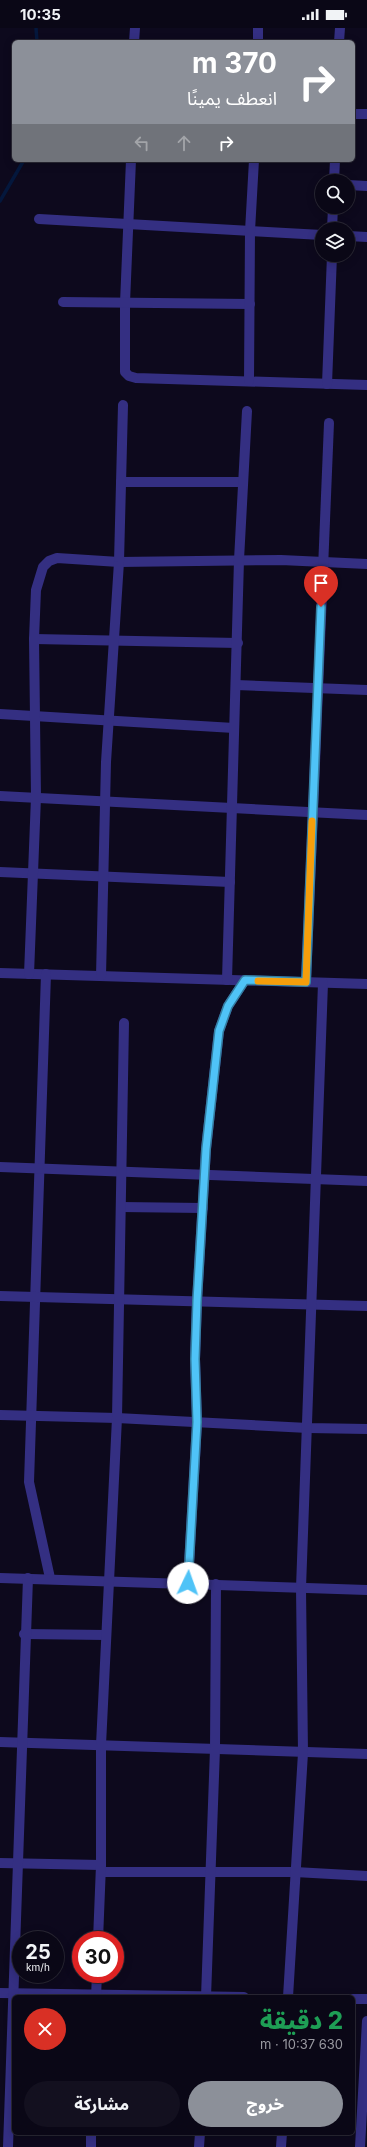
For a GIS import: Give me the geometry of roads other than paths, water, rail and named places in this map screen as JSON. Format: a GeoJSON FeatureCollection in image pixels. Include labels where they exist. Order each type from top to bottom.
{"type":"FeatureCollection","features":[{"type":"Feature","properties":{"kind":"street"},"geometry":{"type":"LineString","coordinates":[[134,40],[135,28]]}},
{"type":"Feature","properties":{"kind":"street"},"geometry":{"type":"LineString","coordinates":[[258,28],[258,40]]}},
{"type":"Feature","properties":{"kind":"street"},"geometry":{"type":"LineString","coordinates":[[339,40],[340,28]]}},
{"type":"Feature","properties":{"kind":"street"},"geometry":{"type":"LineString","coordinates":[[355,114],[367,114]]}},
{"type":"Feature","properties":{"kind":"street"},"geometry":{"type":"LineString","coordinates":[[131,162],[125,303],[126,372],[129,376],[136,378],[367,385]]}},
{"type":"Feature","properties":{"kind":"street"},"geometry":{"type":"LineString","coordinates":[[249,381],[250,231],[254,162]]}},
{"type":"Feature","properties":{"kind":"street"},"geometry":{"type":"LineString","coordinates":[[334,174],[335,162]]}},
{"type":"Feature","properties":{"kind":"street"},"geometry":{"type":"LineString","coordinates":[[355,185],[367,186]]}},
{"type":"Feature","properties":{"kind":"street"},"geometry":{"type":"LineString","coordinates":[[40,219],[315,235]]}},
{"type":"Feature","properties":{"kind":"street"},"geometry":{"type":"LineString","coordinates":[[355,236],[367,237]]}},
{"type":"Feature","properties":{"kind":"street"},"geometry":{"type":"LineString","coordinates":[[327,384],[332,262]]}},
{"type":"Feature","properties":{"kind":"street"},"geometry":{"type":"LineString","coordinates":[[63,302],[250,304]]}},
{"type":"Feature","properties":{"kind":"street"},"geometry":{"type":"LineString","coordinates":[[101,976],[108,720],[119,562],[123,405]]}},
{"type":"Feature","properties":{"kind":"street"},"geometry":{"type":"LineString","coordinates":[[227,980],[234,728],[238,643],[239,560],[247,412]]}},
{"type":"Feature","properties":{"kind":"street"},"geometry":{"type":"LineString","coordinates":[[306,982],[329,423]]}},
{"type":"Feature","properties":{"kind":"street"},"geometry":{"type":"LineString","coordinates":[[121,482],[243,482]]}},
{"type":"Feature","properties":{"kind":"street"},"geometry":{"type":"LineString","coordinates":[[29,974],[36,797],[34,639],[36,590],[40,574],[49,561],[57,558],[119,562],[239,560],[324,561],[367,564]]}},
{"type":"Feature","properties":{"kind":"street"},"geometry":{"type":"LineString","coordinates":[[34,639],[238,643]]}},
{"type":"Feature","properties":{"kind":"street"},"geometry":{"type":"LineString","coordinates":[[236,685],[367,690]]}},
{"type":"Feature","properties":{"kind":"street"},"geometry":{"type":"LineString","coordinates":[[0,714],[234,728]]}},
{"type":"Feature","properties":{"kind":"street"},"geometry":{"type":"LineString","coordinates":[[0,796],[106,800],[367,816]]}},
{"type":"Feature","properties":{"kind":"street"},"geometry":{"type":"LineString","coordinates":[[0,872],[104,878],[230,882]]}},
{"type":"Feature","properties":{"kind":"street"},"geometry":{"type":"LineString","coordinates":[[0,973],[367,984]]}},
{"type":"Feature","properties":{"kind":"street"},"geometry":{"type":"LineString","coordinates":[[46,974],[29,1482],[50,1578]]}},
{"type":"Feature","properties":{"kind":"street"},"geometry":{"type":"LineString","coordinates":[[188,1583],[197,1422],[195,1359],[204,1174],[219,1031],[228,1006],[245,980]]}},
{"type":"Feature","properties":{"kind":"street"},"geometry":{"type":"LineString","coordinates":[[288,1995],[303,1753],[302,1588],[323,983]]}},
{"type":"Feature","properties":{"kind":"street"},"geometry":{"type":"LineString","coordinates":[[98,1931],[101,1869],[101,1745],[117,1418],[124,1023]]}},
{"type":"Feature","properties":{"kind":"street"},"geometry":{"type":"LineString","coordinates":[[0,1167],[367,1181]]}},
{"type":"Feature","properties":{"kind":"street"},"geometry":{"type":"LineString","coordinates":[[121,1206],[202,1208]]}},
{"type":"Feature","properties":{"kind":"street"},"geometry":{"type":"LineString","coordinates":[[0,1296],[367,1306]]}},
{"type":"Feature","properties":{"kind":"street"},"geometry":{"type":"LineString","coordinates":[[0,1415],[117,1418],[308,1428],[367,1429]]}},
{"type":"Feature","properties":{"kind":"street"},"geometry":{"type":"LineString","coordinates":[[0,1578],[50,1578],[367,1590]]}},
{"type":"Feature","properties":{"kind":"street"},"geometry":{"type":"LineString","coordinates":[[13,1993],[22,1743],[24,1634],[28,1578]]}},
{"type":"Feature","properties":{"kind":"street"},"geometry":{"type":"LineString","coordinates":[[206,1995],[209,1873],[215,1749],[216,1584]]}},
{"type":"Feature","properties":{"kind":"street"},"geometry":{"type":"LineString","coordinates":[[24,1634],[106,1635]]}},
{"type":"Feature","properties":{"kind":"street"},"geometry":{"type":"LineString","coordinates":[[0,1742],[367,1754]]}},
{"type":"Feature","properties":{"kind":"street"},"geometry":{"type":"LineString","coordinates":[[0,1863],[209,1873],[295,1872],[367,1876]]}},
{"type":"Feature","properties":{"kind":"street"},"geometry":{"type":"LineString","coordinates":[[96,1995],[97,1983]]}},
{"type":"Feature","properties":{"kind":"street"},"geometry":{"type":"LineString","coordinates":[[0,1993],[68,1995]]}},
{"type":"Feature","properties":{"kind":"street"},"geometry":{"type":"LineString","coordinates":[[355,1999],[367,1999]]}},
{"type":"Feature","properties":{"kind":"street"},"geometry":{"type":"LineString","coordinates":[[360,2147],[366,2076],[367,2021]]}},
{"type":"Feature","properties":{"kind":"street"},"geometry":{"type":"LineString","coordinates":[[8,2147],[12,2024]]}},
{"type":"Feature","properties":{"kind":"street"},"geometry":{"type":"LineString","coordinates":[[91,2135],[91,2147]]}},
{"type":"Feature","properties":{"kind":"street"},"geometry":{"type":"LineString","coordinates":[[199,2147],[200,2135]]}},
{"type":"Feature","properties":{"kind":"street"},"geometry":{"type":"LineString","coordinates":[[281,2147],[282,2135]]}},
{"type":"Feature","properties":{"kind":"waterway"},"geometry":{"type":"LineString","coordinates":[[36,28],[37,40]]}},
{"type":"Feature","properties":{"kind":"waterway"},"geometry":{"type":"LineString","coordinates":[[0,201],[23,162]]}}]}
